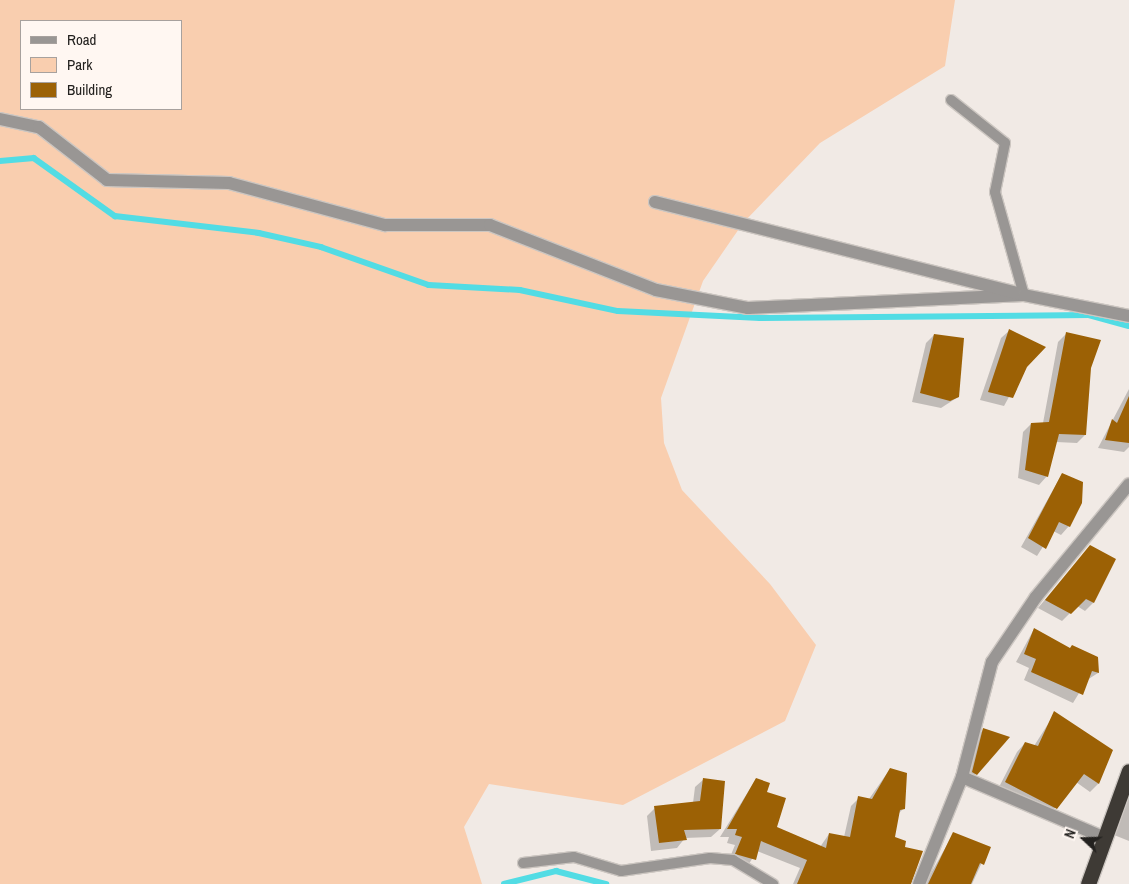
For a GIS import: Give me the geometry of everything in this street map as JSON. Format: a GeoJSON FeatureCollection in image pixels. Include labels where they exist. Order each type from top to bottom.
{"type":"FeatureCollection","features":[{"type":"Feature","properties":{"kind":"highway"},"geometry":{"type":"LineString","coordinates":[[1088,884],[1103,837],[1129,771]]}},
{"type":"Feature","properties":{"kind":"street"},"geometry":{"type":"LineString","coordinates":[[0,119],[39,127],[108,180],[229,183],[385,225],[490,225],[656,290],[748,308],[1024,295]]}},
{"type":"Feature","properties":{"kind":"street"},"geometry":{"type":"LineString","coordinates":[[655,202],[1024,295],[1129,316]]}},
{"type":"Feature","properties":{"kind":"street"},"geometry":{"type":"LineString","coordinates":[[919,884],[962,777],[992,662],[1036,597],[1129,484]]}},
{"type":"Feature","properties":{"kind":"street"},"geometry":{"type":"LineString","coordinates":[[962,777],[1103,837]]}},
{"type":"Feature","properties":{"kind":"lane"},"geometry":{"type":"LineString","coordinates":[[952,100],[1005,143],[995,192],[1024,295]]}},
{"type":"Feature","properties":{"kind":"lane"},"geometry":{"type":"LineString","coordinates":[[523,864],[574,857],[621,871],[710,858],[733,860],[773,884]]}},
{"type":"Feature","properties":{"kind":"green space"},"geometry":{"type":"Polygon","coordinates":[[[0,0],[955,0],[945,66],[820,143],[743,223],[703,281],[661,398],[664,443],[682,490],[770,584],[816,645],[785,721],[623,805],[489,784],[464,827],[482,884],[0,884],[0,0]]]}},
{"type":"Feature","properties":{"kind":"building"},"geometry":{"type":"Polygon","coordinates":[[[1009,329],[1046,347],[1027,367],[1013,398],[988,392],[1009,329]]]}},
{"type":"Feature","properties":{"kind":"building"},"geometry":{"type":"Polygon","coordinates":[[[1066,332],[1101,340],[1091,368],[1086,435],[1059,434],[1048,477],[1025,470],[1031,423],[1049,422],[1066,332]]]}},
{"type":"Feature","properties":{"kind":"building"},"geometry":{"type":"Polygon","coordinates":[[[934,334],[964,338],[959,397],[950,401],[920,393],[934,334]]]}},
{"type":"Feature","properties":{"kind":"building"},"geometry":{"type":"Polygon","coordinates":[[[1129,396],[1129,443],[1105,440],[1112,419],[1117,423],[1129,396]]]}},
{"type":"Feature","properties":{"kind":"building"},"geometry":{"type":"Polygon","coordinates":[[[1062,473],[1083,482],[1082,503],[1070,527],[1059,522],[1046,549],[1028,538],[1062,473]]]}},
{"type":"Feature","properties":{"kind":"building"},"geometry":{"type":"Polygon","coordinates":[[[1090,545],[1116,559],[1094,603],[1086,599],[1071,614],[1045,600],[1090,545]]]}},
{"type":"Feature","properties":{"kind":"building"},"geometry":{"type":"Polygon","coordinates":[[[1034,628],[1070,648],[1072,645],[1098,657],[1099,673],[1092,671],[1083,695],[1031,672],[1036,659],[1024,654],[1034,628]]]}},
{"type":"Feature","properties":{"kind":"building"},"geometry":{"type":"Polygon","coordinates":[[[1054,711],[1113,750],[1099,784],[1084,774],[1057,809],[1005,782],[1025,742],[1038,746],[1054,711]]]}},
{"type":"Feature","properties":{"kind":"building"},"geometry":{"type":"Polygon","coordinates":[[[983,728],[1010,737],[977,775],[972,772],[983,728]]]}},
{"type":"Feature","properties":{"kind":"building"},"geometry":{"type":"Polygon","coordinates":[[[890,768],[907,773],[905,809],[900,810],[895,837],[906,841],[905,847],[923,851],[911,884],[797,884],[807,860],[761,841],[756,860],[735,854],[742,837],[735,835],[737,829],[727,829],[756,778],[770,783],[767,792],[786,798],[777,827],[826,848],[829,833],[850,837],[858,796],[872,799],[890,768]]]}},
{"type":"Feature","properties":{"kind":"building"},"geometry":{"type":"Polygon","coordinates":[[[703,778],[725,781],[721,829],[684,830],[687,840],[659,843],[654,806],[700,801],[703,778]]]}},
{"type":"Feature","properties":{"kind":"building"},"geometry":{"type":"Polygon","coordinates":[[[953,832],[991,847],[984,865],[980,863],[971,884],[928,884],[953,832]]]}},
{"type":"Feature","properties":{"kind":"waterway"},"geometry":{"type":"LineString","coordinates":[[0,161],[34,158],[115,216],[259,233],[321,247],[429,285],[520,290],[618,311],[760,318],[1089,315],[1129,326]]}},
{"type":"Feature","properties":{"kind":"waterway"},"geometry":{"type":"LineString","coordinates":[[504,884],[556,871],[606,884]]}}]}
